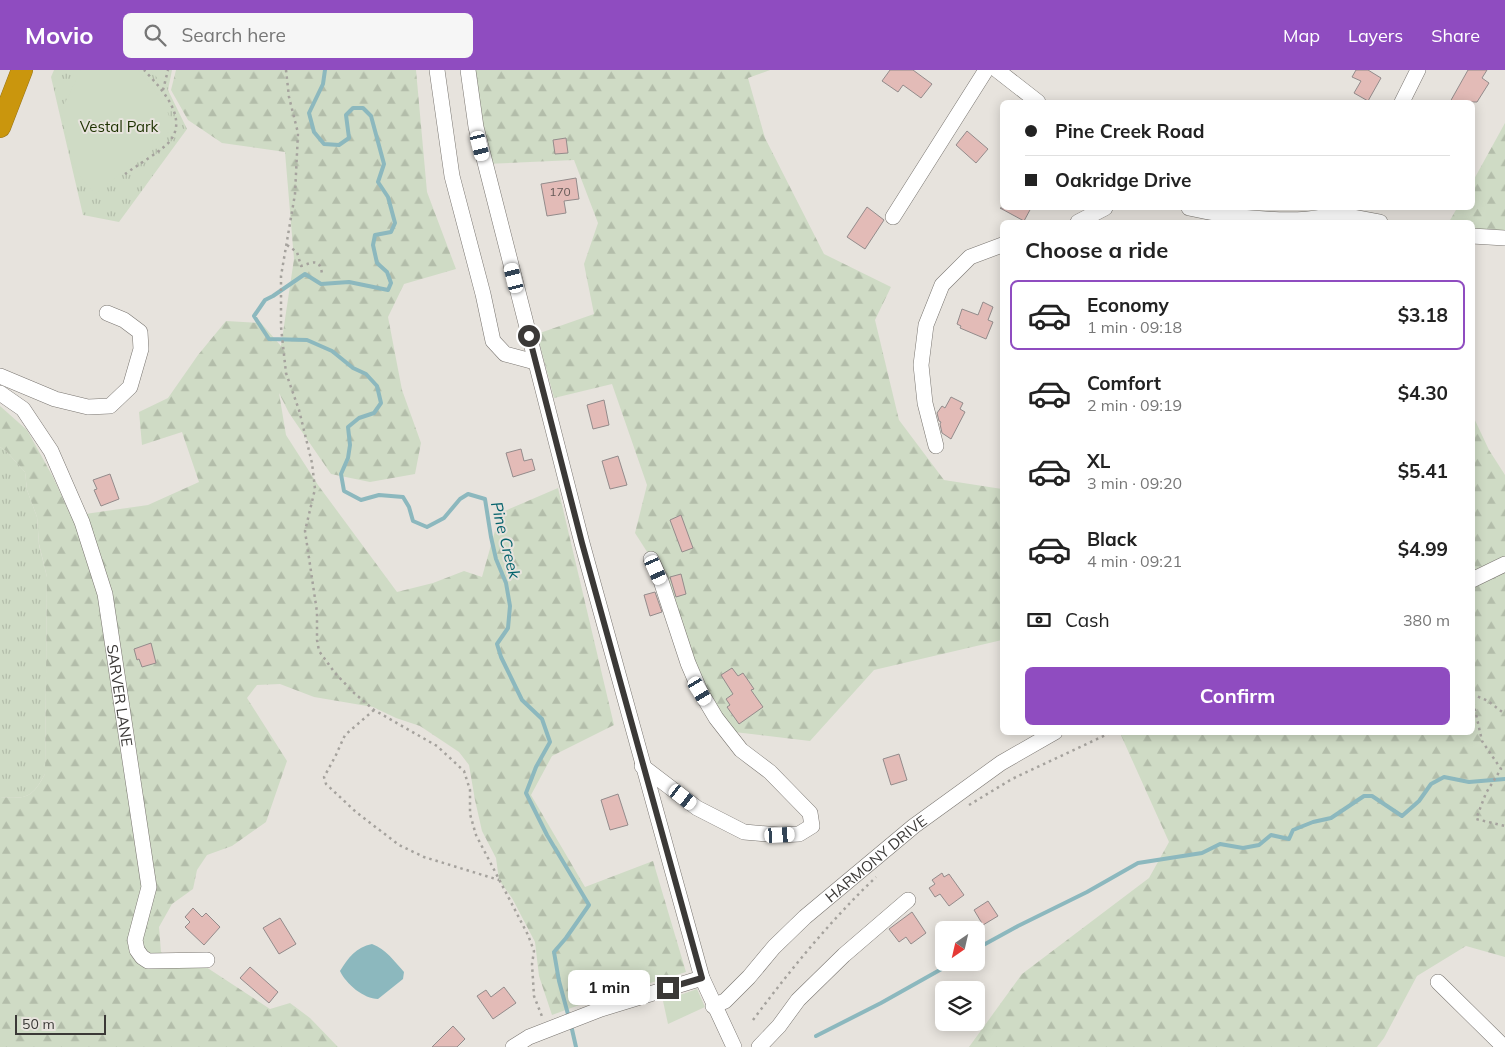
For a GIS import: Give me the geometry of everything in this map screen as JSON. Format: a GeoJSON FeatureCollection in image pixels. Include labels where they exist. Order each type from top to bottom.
{"type":"FeatureCollection","features":[{"type":"Feature","properties":{"kind":"highway"},"geometry":{"type":"LineString","coordinates":[[0,127],[22,70]]}},
{"type":"Feature","properties":{"kind":"street"},"geometry":{"type":"LineString","coordinates":[[437,70],[452,176],[494,342],[505,354],[535,362]]}},
{"type":"Feature","properties":{"kind":"street"},"geometry":{"type":"LineString","coordinates":[[468,70],[476,127],[535,362],[642,766],[702,978],[713,1006],[734,1047]]}},
{"type":"Feature","properties":{"kind":"street"},"geometry":{"type":"LineString","coordinates":[[893,217],[986,70]]}},
{"type":"Feature","properties":{"kind":"street"},"geometry":{"type":"LineString","coordinates":[[997,70],[1035,100]]}},
{"type":"Feature","properties":{"kind":"street"},"geometry":{"type":"LineString","coordinates":[[1403,100],[1418,70]]}},
{"type":"Feature","properties":{"kind":"street"},"geometry":{"type":"LineString","coordinates":[[1083,220],[1102,210]]}},
{"type":"Feature","properties":{"kind":"street"},"geometry":{"type":"LineString","coordinates":[[1200,210],[1268,219],[1347,215],[1371,220]]}},
{"type":"Feature","properties":{"kind":"street"},"geometry":{"type":"LineString","coordinates":[[1475,236],[1505,238]]}},
{"type":"Feature","properties":{"kind":"street"},"geometry":{"type":"LineString","coordinates":[[936,446],[925,403],[921,365],[926,325],[942,285],[970,257],[1000,246]]}},
{"type":"Feature","properties":{"kind":"street"},"geometry":{"type":"LineString","coordinates":[[0,376],[55,399],[88,407],[110,406],[130,387],[141,349],[140,332],[124,320],[107,314]]}},
{"type":"Feature","properties":{"kind":"street","name":"SARVER LANE"},"geometry":{"type":"LineString","coordinates":[[0,393],[23,409],[52,451],[82,522],[105,594],[150,887],[135,940],[137,950],[148,961],[155,962],[207,960]]}},
{"type":"Feature","properties":{"kind":"street"},"geometry":{"type":"LineString","coordinates":[[642,766],[697,808],[744,832],[780,835],[799,834],[812,826],[810,813],[770,772],[742,750],[716,718],[700,691],[688,663],[661,581],[651,558]]}},
{"type":"Feature","properties":{"kind":"street"},"geometry":{"type":"LineString","coordinates":[[1475,579],[1505,564]]}},
{"type":"Feature","properties":{"kind":"street","name":"HARMONY DRIVE"},"geometry":{"type":"LineString","coordinates":[[713,1006],[725,1001],[749,977],[774,947],[804,918],[914,826],[1000,763],[1050,735]]}},
{"type":"Feature","properties":{"kind":"street"},"geometry":{"type":"LineString","coordinates":[[759,1047],[779,1026],[805,993],[844,955],[908,900]]}},
{"type":"Feature","properties":{"kind":"street"},"geometry":{"type":"LineString","coordinates":[[513,1047],[529,1037],[601,1009],[702,978]]}},
{"type":"Feature","properties":{"kind":"street"},"geometry":{"type":"LineString","coordinates":[[1438,982],[1504,1047]]}},
{"type":"Feature","properties":{"kind":"path"},"geometry":{"type":"LineString","coordinates":[[125,174],[169,142],[177,124],[174,113],[163,91],[144,70]]}},
{"type":"Feature","properties":{"kind":"path"},"geometry":{"type":"LineString","coordinates":[[163,91],[168,70]]}},
{"type":"Feature","properties":{"kind":"path"},"geometry":{"type":"LineString","coordinates":[[286,70],[289,97],[298,133],[295,194],[281,276],[281,327],[286,374],[299,410],[312,463],[315,488],[305,531],[317,612],[319,652],[353,692],[374,710],[437,746],[464,771],[470,790],[470,814],[476,835],[528,935],[534,952],[532,964],[534,996],[548,1030]]}},
{"type":"Feature","properties":{"kind":"path"},"geometry":{"type":"LineString","coordinates":[[287,245],[297,252],[301,266],[308,262],[315,262],[320,265],[322,274]]}},
{"type":"Feature","properties":{"kind":"path"},"geometry":{"type":"LineString","coordinates":[[1475,696],[1488,701],[1505,714]]}},
{"type":"Feature","properties":{"kind":"path"},"geometry":{"type":"LineString","coordinates":[[1475,708],[1482,740],[1501,769],[1486,793],[1476,818],[1505,826]]}},
{"type":"Feature","properties":{"kind":"path"},"geometry":{"type":"LineString","coordinates":[[374,710],[345,734],[324,777],[326,784],[356,812],[399,845],[424,857],[499,880]]}},
{"type":"Feature","properties":{"kind":"path"},"geometry":{"type":"LineString","coordinates":[[966,806],[1012,779],[1106,735]]}},
{"type":"Feature","properties":{"kind":"path"},"geometry":{"type":"LineString","coordinates":[[753,1020],[800,957],[848,904],[881,872]]}},
{"type":"Feature","properties":{"kind":"green space","name":"Vestal Park"},"geometry":{"type":"Polygon","coordinates":[[[54,70],[172,70],[168,90],[187,129],[119,222],[83,215],[51,77],[54,70]]]}},
{"type":"Feature","properties":{"kind":"green space","name":"Vestal Park"},"geometry":{"type":"Polygon","coordinates":[[[81,70],[138,70],[163,103],[172,127],[164,138],[95,194],[82,179],[72,161],[61,111],[81,70]]]}},
{"type":"Feature","properties":{"kind":"green space"},"geometry":{"type":"Polygon","coordinates":[[[150,70],[166,70],[163,84],[150,70]]]}},
{"type":"Feature","properties":{"kind":"green space"},"geometry":{"type":"Polygon","coordinates":[[[176,70],[416,70],[427,192],[456,269],[404,284],[388,317],[402,390],[421,443],[415,474],[370,482],[331,474],[289,413],[279,393],[286,435],[318,485],[397,592],[433,583],[464,571],[482,577],[500,513],[558,488],[614,725],[552,756],[531,795],[585,887],[653,861],[686,972],[552,1015],[539,976],[535,942],[512,898],[499,880],[496,858],[482,831],[469,765],[459,752],[420,726],[396,718],[373,707],[314,697],[280,684],[257,685],[247,698],[287,761],[266,822],[232,846],[207,855],[197,870],[193,889],[172,904],[159,927],[161,952],[177,963],[203,965],[270,1009],[290,1003],[310,1018],[338,1047],[0,1047],[0,797],[17,798],[28,795],[36,788],[45,774],[47,577],[39,544],[37,517],[27,490],[25,472],[0,447],[0,406],[27,430],[53,477],[71,516],[148,505],[199,482],[182,432],[142,445],[139,412],[168,398],[198,355],[226,321],[261,323],[281,346],[294,259],[285,152],[222,143],[188,120],[171,90],[176,70]]]}},
{"type":"Feature","properties":{"kind":"green space"},"geometry":{"type":"Polygon","coordinates":[[[468,70],[770,70],[748,78],[765,138],[824,254],[891,287],[875,320],[899,420],[944,480],[1000,489],[1000,640],[874,670],[810,741],[726,731],[716,718],[651,558],[635,533],[647,485],[612,384],[554,398],[537,334],[594,314],[584,264],[598,223],[574,160],[485,164],[468,70]]]}},
{"type":"Feature","properties":{"kind":"green space"},"geometry":{"type":"Polygon","coordinates":[[[1505,123],[1505,238],[1475,236],[1475,220],[1450,220],[1456,210],[1475,210],[1475,177],[1505,123]]]}},
{"type":"Feature","properties":{"kind":"green space"},"geometry":{"type":"Polygon","coordinates":[[[1475,420],[1489,450],[1505,475],[1505,957],[1466,946],[1417,976],[1384,1038],[1377,1047],[969,1047],[981,1031],[985,1031],[985,1025],[1022,974],[1149,878],[1169,842],[1121,735],[1475,735],[1475,420]]]}},
{"type":"Feature","properties":{"kind":"green space"},"geometry":{"type":"Polygon","coordinates":[[[0,447],[25,472],[27,490],[37,517],[39,545],[47,577],[45,774],[32,792],[17,798],[0,797],[0,447]]]}},
{"type":"Feature","properties":{"kind":"green space"},"geometry":{"type":"Polygon","coordinates":[[[697,989],[705,1007],[668,1024],[663,1001],[697,989]]]}},
{"type":"Feature","properties":{"kind":"water"},"geometry":{"type":"Polygon","coordinates":[[[372,944],[386,952],[404,972],[403,979],[378,999],[361,994],[346,981],[340,971],[353,954],[366,945],[372,944]]]}},
{"type":"Feature","properties":{"kind":"building"},"geometry":{"type":"Polygon","coordinates":[[[890,70],[913,70],[932,84],[921,98],[903,85],[898,92],[882,81],[890,70]]]}},
{"type":"Feature","properties":{"kind":"building"},"geometry":{"type":"Polygon","coordinates":[[[1356,70],[1368,70],[1381,78],[1369,100],[1366,100],[1354,93],[1361,81],[1352,77],[1356,70]]]}},
{"type":"Feature","properties":{"kind":"building"},"geometry":{"type":"Polygon","coordinates":[[[1468,70],[1487,70],[1482,78],[1489,83],[1477,102],[1475,100],[1451,100],[1468,70]]]}},
{"type":"Feature","properties":{"kind":"building"},"geometry":{"type":"Polygon","coordinates":[[[967,131],[988,149],[976,163],[956,145],[967,131]]]}},
{"type":"Feature","properties":{"kind":"building"},"geometry":{"type":"Polygon","coordinates":[[[566,138],[568,153],[555,154],[553,140],[566,138]]]}},
{"type":"Feature","properties":{"kind":"building"},"geometry":{"type":"Polygon","coordinates":[[[576,178],[579,199],[564,201],[566,213],[547,216],[541,184],[576,178]]]}},
{"type":"Feature","properties":{"kind":"building"},"geometry":{"type":"Polygon","coordinates":[[[867,207],[884,220],[865,249],[847,237],[867,207]]]}},
{"type":"Feature","properties":{"kind":"building"},"geometry":{"type":"Polygon","coordinates":[[[1004,210],[1030,210],[1025,220],[1004,210]]]}},
{"type":"Feature","properties":{"kind":"building"},"geometry":{"type":"Polygon","coordinates":[[[983,302],[993,307],[988,320],[993,322],[986,339],[960,328],[961,326],[957,324],[962,309],[978,315],[983,302]]]}},
{"type":"Feature","properties":{"kind":"building"},"geometry":{"type":"Polygon","coordinates":[[[951,397],[963,403],[960,409],[965,412],[951,439],[942,433],[941,422],[937,413],[942,406],[945,408],[951,397]]]}},
{"type":"Feature","properties":{"kind":"building"},"geometry":{"type":"Polygon","coordinates":[[[604,400],[609,425],[593,429],[587,405],[604,400]]]}},
{"type":"Feature","properties":{"kind":"building"},"geometry":{"type":"Polygon","coordinates":[[[521,449],[524,461],[532,459],[535,470],[513,477],[506,453],[521,449]]]}},
{"type":"Feature","properties":{"kind":"building"},"geometry":{"type":"Polygon","coordinates":[[[618,456],[627,485],[610,489],[602,461],[618,456]]]}},
{"type":"Feature","properties":{"kind":"building"},"geometry":{"type":"Polygon","coordinates":[[[110,474],[119,499],[101,506],[94,490],[97,489],[93,480],[110,474]]]}},
{"type":"Feature","properties":{"kind":"building"},"geometry":{"type":"Polygon","coordinates":[[[681,515],[693,548],[682,552],[670,520],[681,515]]]}},
{"type":"Feature","properties":{"kind":"building"},"geometry":{"type":"Polygon","coordinates":[[[681,574],[686,594],[676,597],[670,577],[681,574]]]}},
{"type":"Feature","properties":{"kind":"building"},"geometry":{"type":"Polygon","coordinates":[[[655,592],[662,612],[650,616],[644,595],[655,592]]]}},
{"type":"Feature","properties":{"kind":"building"},"geometry":{"type":"Polygon","coordinates":[[[151,643],[156,663],[142,667],[139,659],[137,660],[134,649],[151,643]]]}},
{"type":"Feature","properties":{"kind":"building"},"geometry":{"type":"Polygon","coordinates":[[[732,668],[738,676],[743,673],[754,689],[751,690],[763,707],[739,724],[727,707],[730,705],[726,699],[733,694],[721,675],[732,668]]]}},
{"type":"Feature","properties":{"kind":"building"},"geometry":{"type":"Polygon","coordinates":[[[899,754],[907,780],[891,785],[883,759],[899,754]]]}},
{"type":"Feature","properties":{"kind":"building"},"geometry":{"type":"Polygon","coordinates":[[[618,794],[628,825],[610,830],[601,800],[618,794]]]}},
{"type":"Feature","properties":{"kind":"building"},"geometry":{"type":"Polygon","coordinates":[[[942,873],[944,877],[949,874],[964,895],[949,906],[940,894],[935,897],[929,888],[935,884],[932,880],[942,873]]]}},
{"type":"Feature","properties":{"kind":"building"},"geometry":{"type":"Polygon","coordinates":[[[988,901],[998,916],[985,924],[985,921],[981,921],[974,910],[988,901]]]}},
{"type":"Feature","properties":{"kind":"building"},"geometry":{"type":"Polygon","coordinates":[[[193,908],[202,917],[206,913],[220,927],[204,945],[185,927],[190,922],[185,917],[193,908]]]}},
{"type":"Feature","properties":{"kind":"building"},"geometry":{"type":"Polygon","coordinates":[[[912,912],[926,933],[911,944],[906,937],[899,942],[889,929],[912,912]]]}},
{"type":"Feature","properties":{"kind":"building"},"geometry":{"type":"Polygon","coordinates":[[[280,918],[296,944],[279,954],[263,928],[280,918]]]}},
{"type":"Feature","properties":{"kind":"building"},"geometry":{"type":"Polygon","coordinates":[[[250,967],[278,992],[269,1003],[240,978],[250,967]]]}},
{"type":"Feature","properties":{"kind":"building"},"geometry":{"type":"Polygon","coordinates":[[[504,987],[516,1003],[493,1019],[477,996],[486,990],[491,997],[504,987]]]}},
{"type":"Feature","properties":{"kind":"building"},"geometry":{"type":"Polygon","coordinates":[[[453,1026],[465,1039],[457,1047],[432,1047],[453,1026]]]}},
{"type":"Feature","properties":{"kind":"waterway","name":"Pine Creek"},"geometry":{"type":"LineString","coordinates":[[325,70],[323,84],[309,113],[314,132],[324,144],[339,145],[349,138],[346,115],[353,108],[363,108],[371,116],[384,164],[378,182],[388,197],[395,223],[391,232],[375,235],[373,245],[377,263],[387,272],[391,283],[388,290],[349,282],[321,284],[305,274],[265,300],[254,316],[269,339],[307,340],[332,351],[353,368],[366,374],[377,386],[381,403],[374,413],[359,418],[348,427],[350,445],[348,458],[341,474],[344,491],[361,500],[379,495],[403,497],[409,507],[413,521],[427,527],[444,518],[460,499],[468,494],[485,499],[496,559],[506,583],[510,606],[508,628],[497,644],[501,657],[522,700],[542,719],[550,742],[536,767],[526,793],[547,835],[589,905],[554,952],[559,981],[569,1018]]}},
{"type":"Feature","properties":{"kind":"waterway"},"geometry":{"type":"LineString","coordinates":[[985,944],[1087,892],[1138,863],[1202,853],[1220,844],[1243,848],[1259,845],[1271,835],[1289,839],[1293,830],[1313,822],[1331,818],[1364,796],[1372,796],[1402,816],[1419,801],[1431,784],[1444,777],[1469,782],[1505,779]]}},
{"type":"Feature","properties":{"kind":"waterway"},"geometry":{"type":"LineString","coordinates":[[816,1036],[938,971]]}},
{"type":"Feature","properties":{"kind":"waterway","name":"Pine Creek"},"geometry":{"type":"LineString","coordinates":[[571,1025],[576,1047]]}},
{"type":"Feature","properties":{"kind":"route"},"geometry":{"type":"LineString","coordinates":[[529,336],[642,766],[702,978],[668,988]]}}]}
